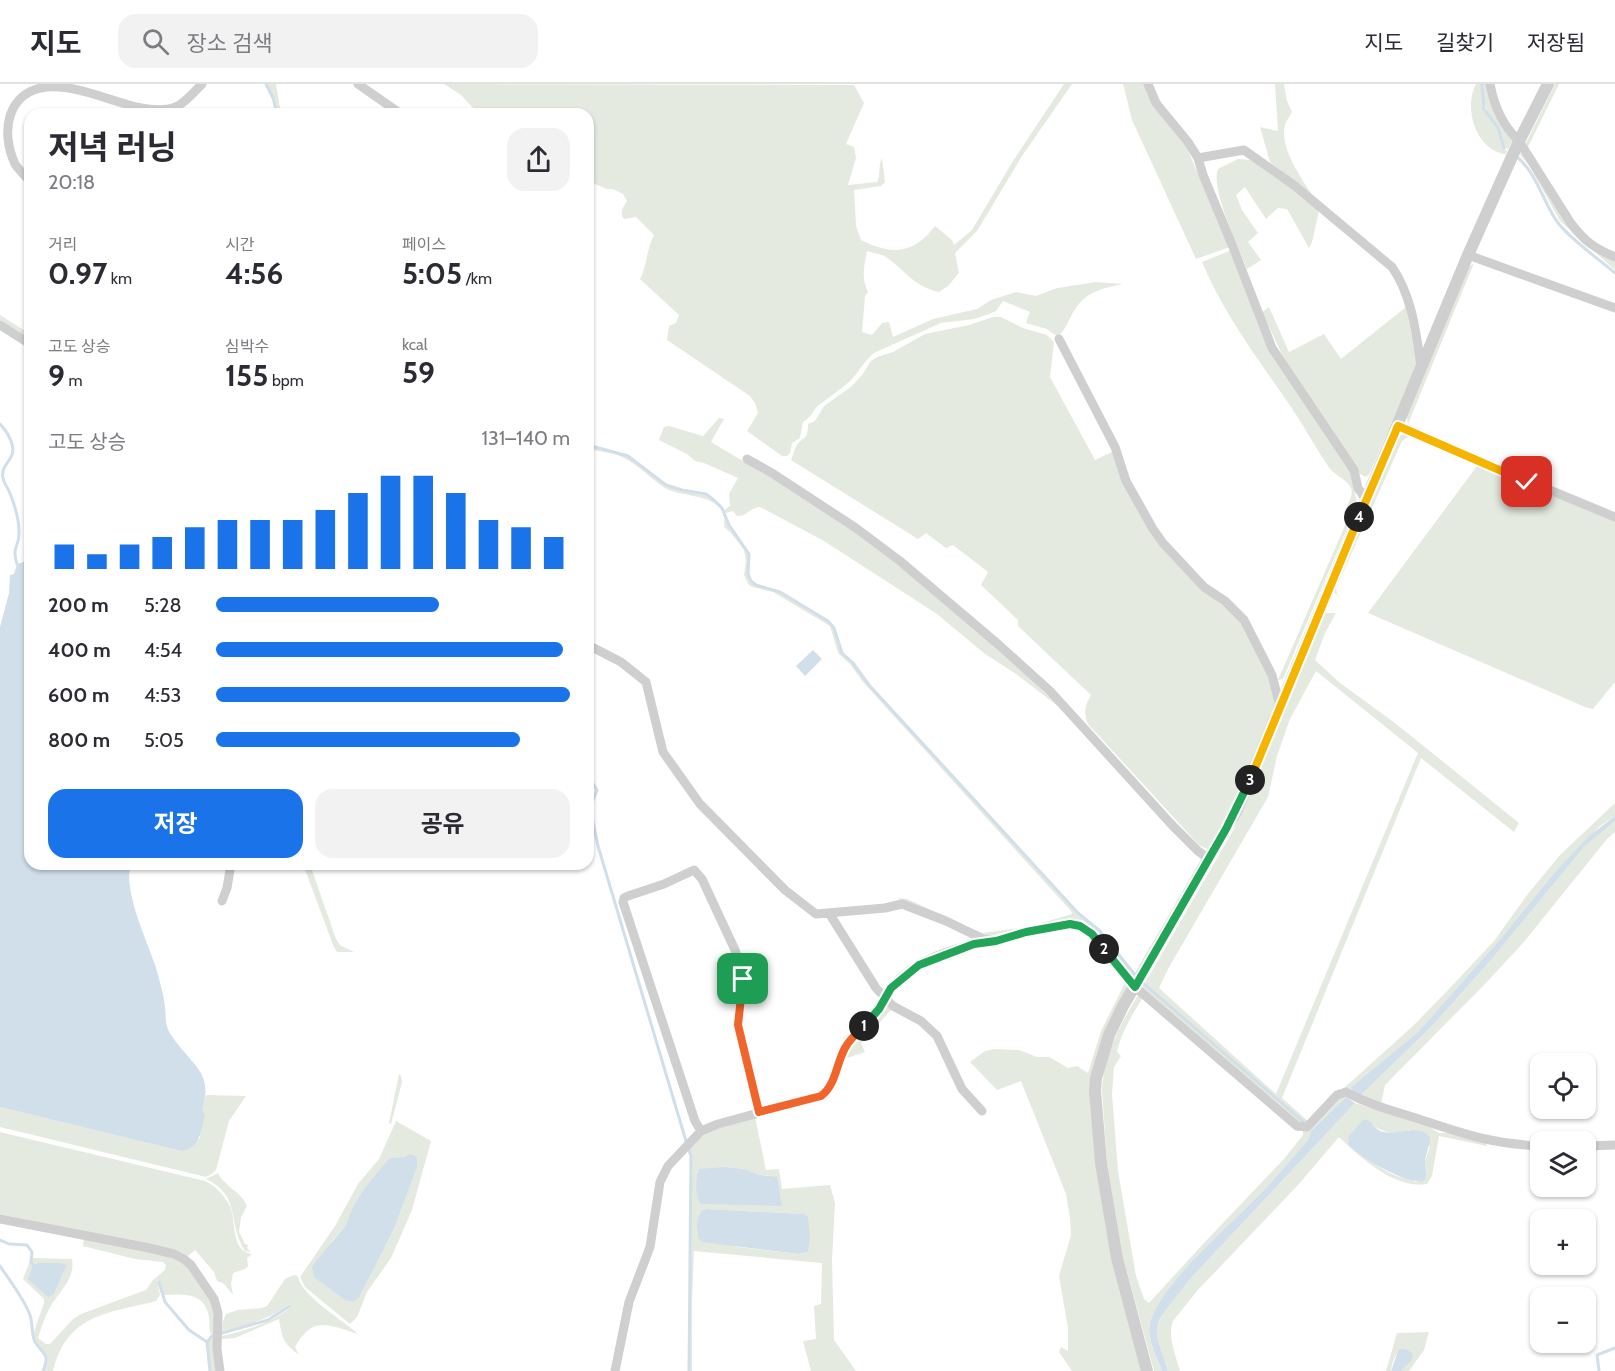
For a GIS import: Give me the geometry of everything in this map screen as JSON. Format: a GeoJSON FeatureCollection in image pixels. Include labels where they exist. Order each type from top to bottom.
{"type":"FeatureCollection","features":[{"type":"Feature","properties":{"kind":"street"},"geometry":{"type":"LineString","coordinates":[[174,108],[183,103],[202,84]]}},
{"type":"Feature","properties":{"kind":"street"},"geometry":{"type":"LineString","coordinates":[[358,84],[392,108]]}},
{"type":"Feature","properties":{"kind":"street"},"geometry":{"type":"LineString","coordinates":[[1148,84],[1156,103],[1198,158],[1272,348],[1354,470],[1358,488],[1366,500]]}},
{"type":"Feature","properties":{"kind":"street"},"geometry":{"type":"LineString","coordinates":[[1490,84],[1500,116],[1508,130],[1519,141],[1578,233],[1596,249],[1615,258]]}},
{"type":"Feature","properties":{"kind":"street"},"geometry":{"type":"LineString","coordinates":[[1147,1371],[1117,1258],[1101,1163],[1095,1091],[1096,1078],[1108,1035],[1237,810],[1468,255],[1519,141],[1548,84]]}},
{"type":"Feature","properties":{"kind":"street"},"geometry":{"type":"LineString","coordinates":[[24,174],[15,164],[5,136],[7,115],[19,99],[30,92],[46,87],[78,90],[142,108]]}},
{"type":"Feature","properties":{"kind":"street"},"geometry":{"type":"LineString","coordinates":[[1198,158],[1244,150],[1295,186],[1392,267],[1411,309],[1421,370]]}},
{"type":"Feature","properties":{"kind":"street"},"geometry":{"type":"LineString","coordinates":[[1468,255],[1615,308]]}},
{"type":"Feature","properties":{"kind":"street"},"geometry":{"type":"LineString","coordinates":[[0,325],[24,340]]}},
{"type":"Feature","properties":{"kind":"street"},"geometry":{"type":"LineString","coordinates":[[1059,339],[1115,447],[1126,481],[1153,529],[1204,587],[1244,620],[1272,675],[1280,708]]}},
{"type":"Feature","properties":{"kind":"street"},"geometry":{"type":"LineString","coordinates":[[1398,426],[1615,517]]}},
{"type":"Feature","properties":{"kind":"street"},"geometry":{"type":"LineString","coordinates":[[747,459],[856,528],[900,561],[999,645],[1050,691],[1172,825],[1209,859]]}},
{"type":"Feature","properties":{"kind":"street"},"geometry":{"type":"LineString","coordinates":[[594,648],[621,662],[646,682],[663,752],[700,804],[785,890],[816,914],[885,908],[902,904],[946,921],[983,939],[996,941],[1063,925],[1080,926],[1092,934],[1135,987],[1297,1126],[1307,1126],[1337,1095],[1346,1092],[1367,1104],[1487,1141],[1530,1145]]}},
{"type":"Feature","properties":{"kind":"street"},"geometry":{"type":"LineString","coordinates":[[222,901],[230,870]]}},
{"type":"Feature","properties":{"kind":"street"},"geometry":{"type":"LineString","coordinates":[[700,1131],[623,902],[628,896],[664,884],[689,871],[694,870],[702,879],[742,970],[738,1025],[759,1112]]}},
{"type":"Feature","properties":{"kind":"street"},"geometry":{"type":"LineString","coordinates":[[830,913],[876,988],[893,1006],[921,1021],[937,1035],[962,1089],[982,1111]]}},
{"type":"Feature","properties":{"kind":"street"},"geometry":{"type":"LineString","coordinates":[[615,1371],[629,1302],[650,1247],[658,1191],[663,1173],[674,1158],[700,1131],[759,1112],[821,1096],[832,1084],[847,1045],[879,1009],[891,988],[919,965],[936,956],[991,940]]}},
{"type":"Feature","properties":{"kind":"street"},"geometry":{"type":"LineString","coordinates":[[1596,1146],[1615,1145]]}},
{"type":"Feature","properties":{"kind":"street"},"geometry":{"type":"LineString","coordinates":[[0,1219],[149,1248],[184,1259],[191,1265],[217,1306],[217,1349],[221,1370]]}},
{"type":"Feature","properties":{"kind":"shaded area"},"geometry":{"type":"Polygon","coordinates":[[[266,84],[276,84],[280,108],[276,108],[274,98],[266,84]]]}},
{"type":"Feature","properties":{"kind":"shaded area"},"geometry":{"type":"Polygon","coordinates":[[[444,84],[854,85],[864,103],[846,144],[854,147],[856,158],[848,185],[877,182],[882,158],[885,182],[881,186],[854,190],[856,226],[861,240],[883,248],[901,250],[919,243],[935,226],[952,240],[954,245],[972,230],[1013,161],[1064,84],[1072,84],[1022,156],[977,231],[955,253],[959,273],[948,286],[939,292],[930,290],[916,282],[886,257],[867,251],[864,277],[868,292],[865,296],[862,332],[872,335],[882,323],[889,322],[893,337],[933,319],[977,309],[991,300],[1016,292],[1036,296],[1057,288],[1096,282],[1123,284],[1091,294],[1080,302],[1058,337],[1047,329],[1026,323],[1030,312],[1003,301],[996,311],[989,314],[974,319],[941,323],[874,353],[849,382],[819,405],[803,422],[800,438],[792,443],[787,456],[782,456],[747,431],[758,413],[750,396],[667,340],[669,326],[676,323],[679,315],[640,279],[654,235],[636,217],[624,219],[622,212],[627,201],[623,194],[594,184],[594,108],[473,108],[461,95],[444,84]]]}},
{"type":"Feature","properties":{"kind":"shaded area"},"geometry":{"type":"Polygon","coordinates":[[[1123,84],[1145,84],[1186,146],[1230,247],[1196,259],[1132,120],[1123,84]]]}},
{"type":"Feature","properties":{"kind":"shaded area"},"geometry":{"type":"Polygon","coordinates":[[[1275,84],[1284,84],[1292,112],[1286,123],[1284,134],[1288,152],[1313,196],[1270,162],[1260,127],[1278,131],[1275,84]]]}},
{"type":"Feature","properties":{"kind":"shaded area"},"geometry":{"type":"Polygon","coordinates":[[[1476,84],[1481,84],[1483,109],[1497,129],[1503,148],[1507,151],[1506,154],[1487,145],[1475,127],[1471,105],[1476,84]]]}},
{"type":"Feature","properties":{"kind":"shaded area"},"geometry":{"type":"Polygon","coordinates":[[[1483,84],[1486,84],[1513,139],[1508,149],[1505,148],[1487,111],[1483,84]]]}},
{"type":"Feature","properties":{"kind":"shaded area"},"geometry":{"type":"Polygon","coordinates":[[[1555,84],[1559,84],[1528,147],[1525,145],[1555,84]]]}},
{"type":"Feature","properties":{"kind":"shaded area"},"geometry":{"type":"Polygon","coordinates":[[[1521,152],[1563,217],[1615,260],[1615,270],[1560,221],[1529,165],[1520,155],[1521,152]]]}},
{"type":"Feature","properties":{"kind":"shaded area"},"geometry":{"type":"Polygon","coordinates":[[[1238,159],[1251,160],[1312,203],[1319,211],[1309,248],[1287,209],[1278,208],[1266,219],[1245,187],[1236,195],[1242,210],[1258,233],[1248,242],[1261,260],[1247,269],[1226,219],[1217,178],[1218,169],[1238,159]]]}},
{"type":"Feature","properties":{"kind":"shaded area"},"geometry":{"type":"Polygon","coordinates":[[[1232,250],[1270,350],[1352,472],[1357,505],[1283,679],[1278,680],[1344,528],[1346,510],[1352,491],[1349,485],[1328,466],[1296,414],[1243,337],[1211,282],[1202,262],[1232,250]]]}},
{"type":"Feature","properties":{"kind":"shaded area"},"geometry":{"type":"Polygon","coordinates":[[[1474,263],[1408,424],[1407,417],[1469,267],[1474,263]]]}},
{"type":"Feature","properties":{"kind":"shaded area"},"geometry":{"type":"Polygon","coordinates":[[[1269,307],[1289,352],[1324,334],[1341,359],[1406,307],[1417,364],[1369,475],[1365,477],[1358,472],[1286,363],[1262,312],[1269,307]]]}},
{"type":"Feature","properties":{"kind":"shaded area"},"geometry":{"type":"Polygon","coordinates":[[[0,315],[24,330],[24,335],[0,320],[0,315]]]}},
{"type":"Feature","properties":{"kind":"shaded area"},"geometry":{"type":"Polygon","coordinates":[[[993,317],[1001,317],[1023,328],[1047,335],[1054,342],[1050,377],[1095,460],[1114,451],[1143,516],[1221,602],[1239,618],[1271,680],[1278,705],[1234,810],[1207,849],[1199,845],[1088,724],[1085,709],[1091,695],[1018,626],[1018,620],[981,585],[988,572],[953,545],[946,548],[926,533],[918,539],[791,460],[799,442],[806,436],[808,424],[815,421],[824,406],[852,386],[871,361],[925,334],[969,325],[993,317]]]}},
{"type":"Feature","properties":{"kind":"shaded area"},"geometry":{"type":"Polygon","coordinates":[[[719,418],[724,419],[711,442],[823,509],[885,554],[964,619],[1063,710],[1016,674],[985,654],[937,614],[824,541],[760,507],[740,516],[733,511],[726,513],[724,510],[730,506],[729,494],[738,478],[695,461],[687,454],[659,440],[664,427],[669,426],[703,436],[719,418]]]}},
{"type":"Feature","properties":{"kind":"shaded area"},"geometry":{"type":"Polygon","coordinates":[[[1400,435],[1411,435],[1402,441],[1336,588],[1341,599],[1332,590],[1400,435]]]}},
{"type":"Feature","properties":{"kind":"shaded area"},"geometry":{"type":"Polygon","coordinates":[[[594,448],[628,457],[666,486],[706,495],[715,501],[721,508],[729,525],[749,555],[750,581],[756,586],[780,592],[828,622],[833,628],[841,653],[852,663],[868,685],[1078,913],[1100,932],[1135,976],[1201,859],[1202,863],[1134,980],[1078,923],[989,937],[905,903],[898,898],[907,899],[982,933],[1028,927],[1072,914],[838,653],[830,626],[773,592],[748,584],[744,575],[746,561],[744,550],[724,527],[724,516],[720,508],[704,498],[665,488],[640,468],[616,454],[594,450],[594,448]]]}},
{"type":"Feature","properties":{"kind":"shaded area"},"geometry":{"type":"Polygon","coordinates":[[[1476,463],[1615,520],[1615,682],[1593,709],[1368,613],[1477,466],[1476,463]]]}},
{"type":"Feature","properties":{"kind":"shaded area"},"geometry":{"type":"Polygon","coordinates":[[[24,562],[24,870],[130,870],[133,903],[157,971],[169,1032],[204,1080],[205,1098],[202,1110],[205,1115],[199,1138],[187,1150],[181,1151],[0,1107],[0,627],[9,593],[10,575],[14,574],[17,564],[24,562]]]}},
{"type":"Feature","properties":{"kind":"shaded area"},"geometry":{"type":"Polygon","coordinates":[[[1325,613],[1336,613],[1325,633],[1315,660],[1340,683],[1395,723],[1519,823],[1514,832],[1421,758],[1282,1098],[1308,1121],[1303,1124],[1142,988],[1234,829],[1325,613]],[[1316,671],[1290,719],[1277,756],[1268,797],[1159,988],[1276,1094],[1418,753],[1316,671]]]}},
{"type":"Feature","properties":{"kind":"shaded area"},"geometry":{"type":"Polygon","coordinates":[[[813,650],[822,659],[805,676],[796,666],[813,650]]]}},
{"type":"Feature","properties":{"kind":"shaded area"},"geometry":{"type":"Polygon","coordinates":[[[1615,803],[1615,816],[1600,826],[1555,872],[1502,937],[1418,1032],[1350,1088],[1343,1089],[1414,1025],[1448,990],[1494,941],[1527,895],[1560,855],[1615,803]]]}},
{"type":"Feature","properties":{"kind":"shaded area"},"geometry":{"type":"Polygon","coordinates":[[[1615,816],[1615,821],[1584,847],[1491,960],[1434,1024],[1360,1096],[1350,1088],[1418,1032],[1502,937],[1555,872],[1589,836],[1615,816]]]}},
{"type":"Feature","properties":{"kind":"shaded area"},"geometry":{"type":"Polygon","coordinates":[[[1615,821],[1615,832],[1523,943],[1385,1085],[1381,1104],[1360,1096],[1434,1024],[1491,960],[1584,847],[1615,821]]]}},
{"type":"Feature","properties":{"kind":"shaded area"},"geometry":{"type":"Polygon","coordinates":[[[305,870],[312,870],[336,939],[340,945],[354,952],[337,952],[305,870]]]}},
{"type":"Feature","properties":{"kind":"shaded area"},"geometry":{"type":"Polygon","coordinates":[[[1126,981],[1127,988],[1090,1101],[1106,1229],[1114,1266],[1144,1371],[1072,1371],[1059,1352],[1061,1347],[1068,1351],[1068,1328],[1059,1276],[1071,1235],[1066,1194],[1021,1081],[997,1090],[970,1062],[985,1051],[1019,1050],[1037,1057],[1049,1057],[1068,1068],[1077,1066],[1088,1073],[1101,1031],[1126,981]]]}},
{"type":"Feature","properties":{"kind":"shaded area"},"geometry":{"type":"Polygon","coordinates":[[[1138,995],[1142,999],[1127,1024],[1117,1052],[1121,1056],[1114,1067],[1112,1094],[1118,1171],[1136,1276],[1144,1299],[1149,1303],[1284,1159],[1303,1135],[1303,1130],[1340,1097],[1346,1097],[1311,1131],[1308,1140],[1263,1191],[1199,1254],[1167,1290],[1156,1307],[1149,1329],[1162,1371],[1154,1371],[1123,1257],[1107,1162],[1102,1091],[1109,1053],[1138,995]]]}},
{"type":"Feature","properties":{"kind":"shaded area"},"geometry":{"type":"Polygon","coordinates":[[[885,1004],[892,1009],[861,1043],[865,1052],[844,1059],[876,1018],[885,1004]]]}},
{"type":"Feature","properties":{"kind":"shaded area"},"geometry":{"type":"Polygon","coordinates":[[[399,1074],[402,1082],[391,1124],[389,1123],[399,1074]]]}},
{"type":"Feature","properties":{"kind":"shaded area"},"geometry":{"type":"Polygon","coordinates":[[[206,1095],[246,1096],[229,1121],[216,1170],[206,1177],[0,1127],[0,1107],[181,1151],[200,1138],[202,1110],[206,1095]]]}},
{"type":"Feature","properties":{"kind":"shaded area"},"geometry":{"type":"Polygon","coordinates":[[[1346,1097],[1355,1103],[1191,1278],[1162,1315],[1158,1323],[1157,1337],[1168,1371],[1162,1371],[1149,1329],[1156,1307],[1167,1290],[1199,1254],[1263,1191],[1308,1140],[1311,1131],[1346,1097]]]}},
{"type":"Feature","properties":{"kind":"shaded area"},"geometry":{"type":"Polygon","coordinates":[[[1355,1103],[1428,1126],[1439,1133],[1448,1133],[1486,1143],[1487,1146],[1439,1136],[1432,1176],[1427,1184],[1415,1184],[1390,1177],[1367,1162],[1339,1137],[1298,1185],[1197,1291],[1173,1321],[1171,1333],[1180,1371],[1168,1371],[1157,1337],[1158,1323],[1191,1278],[1355,1103]],[[1364,1119],[1349,1135],[1370,1160],[1382,1169],[1416,1182],[1426,1177],[1425,1162],[1430,1146],[1410,1130],[1397,1133],[1386,1132],[1364,1119]]]}},
{"type":"Feature","properties":{"kind":"shaded area"},"geometry":{"type":"Polygon","coordinates":[[[755,1117],[766,1170],[779,1169],[782,1189],[830,1185],[835,1203],[832,1260],[834,1340],[856,1371],[811,1371],[803,1341],[816,1339],[814,1306],[821,1304],[822,1263],[694,1251],[692,1371],[690,1371],[692,1156],[689,1148],[710,1131],[755,1117]],[[726,1167],[698,1199],[772,1176],[760,1175],[745,1169],[726,1167]],[[706,1209],[699,1213],[697,1234],[738,1247],[799,1254],[808,1252],[804,1214],[706,1209]]]}},
{"type":"Feature","properties":{"kind":"shaded area"},"geometry":{"type":"Polygon","coordinates":[[[1364,1119],[1381,1131],[1390,1133],[1414,1130],[1430,1137],[1424,1181],[1407,1179],[1384,1169],[1362,1156],[1348,1144],[1349,1135],[1364,1119]]]}},
{"type":"Feature","properties":{"kind":"shaded area"},"geometry":{"type":"Polygon","coordinates":[[[396,1121],[431,1141],[412,1210],[391,1258],[367,1292],[357,1317],[350,1324],[305,1287],[300,1277],[335,1226],[358,1184],[379,1159],[396,1121]],[[417,1157],[391,1158],[364,1189],[346,1225],[332,1241],[315,1277],[323,1283],[360,1296],[394,1229],[417,1168],[417,1157]]]}},
{"type":"Feature","properties":{"kind":"shaded area"},"geometry":{"type":"Polygon","coordinates":[[[0,1132],[205,1181],[213,1186],[224,1197],[231,1209],[237,1242],[245,1252],[252,1254],[247,1258],[248,1266],[245,1269],[233,1273],[231,1284],[233,1295],[224,1284],[217,1281],[214,1272],[195,1250],[188,1256],[181,1252],[0,1214],[0,1132]]]}},
{"type":"Feature","properties":{"kind":"shaded area"},"geometry":{"type":"Polygon","coordinates":[[[410,1154],[417,1157],[417,1168],[394,1229],[360,1296],[353,1301],[345,1300],[314,1277],[312,1266],[346,1225],[364,1189],[387,1161],[410,1154]]]}},
{"type":"Feature","properties":{"kind":"shaded area"},"geometry":{"type":"Polygon","coordinates":[[[726,1167],[777,1177],[782,1206],[701,1204],[696,1187],[699,1169],[726,1167]]]}},
{"type":"Feature","properties":{"kind":"shaded area"},"geometry":{"type":"Polygon","coordinates":[[[218,1173],[225,1183],[245,1201],[247,1206],[241,1217],[239,1232],[251,1252],[245,1251],[240,1241],[225,1194],[206,1179],[218,1173]]]}},
{"type":"Feature","properties":{"kind":"shaded area"},"geometry":{"type":"Polygon","coordinates":[[[706,1209],[804,1214],[808,1217],[810,1236],[808,1252],[799,1254],[702,1242],[698,1236],[697,1221],[701,1211],[706,1209]]]}},
{"type":"Feature","properties":{"kind":"shaded area"},"geometry":{"type":"Polygon","coordinates":[[[84,1237],[141,1249],[185,1262],[214,1305],[219,1371],[211,1371],[208,1343],[212,1335],[207,1309],[203,1303],[192,1296],[164,1295],[157,1278],[160,1295],[156,1301],[106,1314],[79,1327],[69,1337],[60,1352],[53,1371],[44,1371],[47,1358],[34,1336],[44,1299],[23,1279],[31,1258],[72,1259],[71,1274],[51,1305],[38,1338],[46,1344],[50,1344],[73,1319],[81,1314],[146,1290],[153,1280],[165,1270],[166,1265],[163,1262],[135,1259],[83,1246],[84,1237]],[[46,1263],[38,1286],[44,1293],[54,1294],[67,1265],[46,1263]]]}},
{"type":"Feature","properties":{"kind":"shaded area"},"geometry":{"type":"Polygon","coordinates":[[[40,1263],[67,1265],[54,1294],[48,1297],[28,1279],[33,1265],[40,1263]]]}},
{"type":"Feature","properties":{"kind":"shaded area"},"geometry":{"type":"Polygon","coordinates":[[[294,1275],[298,1276],[306,1291],[314,1299],[358,1334],[330,1326],[315,1326],[308,1330],[295,1347],[299,1355],[284,1340],[279,1319],[235,1338],[222,1339],[222,1336],[268,1321],[292,1306],[290,1304],[258,1321],[222,1331],[226,1314],[267,1306],[285,1279],[294,1275]]]}},
{"type":"Feature","properties":{"kind":"shaded area"},"geometry":{"type":"Polygon","coordinates":[[[1429,1332],[1424,1350],[1409,1371],[1401,1371],[1406,1366],[1406,1349],[1397,1354],[1391,1371],[1386,1371],[1397,1333],[1429,1332]]]}},
{"type":"Feature","properties":{"kind":"shaded area"},"geometry":{"type":"Polygon","coordinates":[[[1406,1349],[1413,1354],[1412,1360],[1401,1371],[1391,1371],[1398,1351],[1406,1349]]]}},
{"type":"Feature","properties":{"kind":"waterway"},"geometry":{"type":"LineString","coordinates":[[266,84],[276,108]]}},
{"type":"Feature","properties":{"kind":"waterway"},"geometry":{"type":"LineString","coordinates":[[1482,84],[1484,109],[1498,128],[1504,148]]}},
{"type":"Feature","properties":{"kind":"waterway"},"geometry":{"type":"LineString","coordinates":[[1516,156],[1529,170],[1561,226],[1615,273]]}},
{"type":"Feature","properties":{"kind":"waterway"},"geometry":{"type":"LineString","coordinates":[[0,424],[8,435],[13,449],[3,475],[18,522],[19,537],[15,550],[17,564]]}},
{"type":"Feature","properties":{"kind":"waterway"},"geometry":{"type":"LineString","coordinates":[[594,447],[628,456],[666,485],[706,494],[715,501],[722,508],[729,525],[749,554],[748,574],[751,581],[756,585],[780,592],[828,621],[834,628],[842,653],[853,663],[869,685],[1078,913],[1100,931],[1135,975]]}},
{"type":"Feature","properties":{"kind":"waterway"},"geometry":{"type":"LineString","coordinates":[[594,785],[597,790],[594,798]]}},
{"type":"Feature","properties":{"kind":"waterway"},"geometry":{"type":"LineString","coordinates":[[594,827],[686,1141]]}},
{"type":"Feature","properties":{"kind":"waterway"},"geometry":{"type":"LineString","coordinates":[[1144,984],[1306,1124]]}},
{"type":"Feature","properties":{"kind":"waterway"},"geometry":{"type":"LineString","coordinates":[[688,1148],[691,1156],[689,1371]]}},
{"type":"Feature","properties":{"kind":"waterway"},"geometry":{"type":"LineString","coordinates":[[0,1240],[9,1244],[27,1245],[32,1252],[33,1265]]}},
{"type":"Feature","properties":{"kind":"waterway"},"geometry":{"type":"LineString","coordinates":[[0,1266],[30,1315],[35,1342],[46,1358],[43,1371]]}},
{"type":"Feature","properties":{"kind":"waterway"},"geometry":{"type":"LineString","coordinates":[[159,1282],[165,1302],[189,1330],[207,1342]]}},
{"type":"Feature","properties":{"kind":"waterway"},"geometry":{"type":"LineString","coordinates":[[222,1333],[268,1320],[290,1306]]}},
{"type":"Feature","properties":{"kind":"waterway"},"geometry":{"type":"LineString","coordinates":[[210,1371],[207,1342],[212,1336]]}},
{"type":"Feature","properties":{"kind":"waterway"},"geometry":{"type":"LineString","coordinates":[[1599,1371],[1597,1355],[1615,1348]]}},
{"type":"Feature","properties":{"kind":"route"},"geometry":{"type":"LineString","coordinates":[[743,979],[738,1025],[759,1112],[821,1096],[826,1092],[832,1084],[847,1045],[879,1009],[891,988],[919,965],[936,956],[974,944],[1070,924],[1080,926],[1092,934],[1135,987],[1237,810],[1398,426],[1527,482]]}}]}
